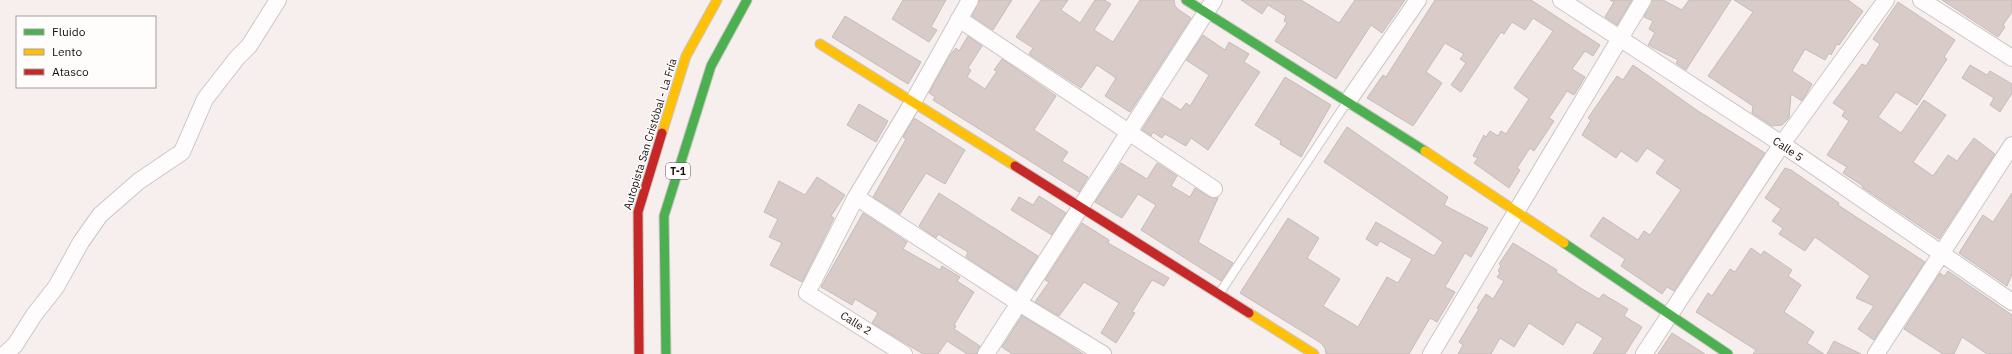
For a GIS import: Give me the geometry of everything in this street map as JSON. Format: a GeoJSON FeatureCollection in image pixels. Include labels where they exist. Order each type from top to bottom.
{"type":"FeatureCollection","features":[{"type":"Feature","properties":{"kind":"main road","name":"Autopista San Cristóbal - La Fría"},"geometry":{"type":"LineString","coordinates":[[639,354],[638,212],[686,56],[717,0]]}},
{"type":"Feature","properties":{"kind":"main road","name":"T-1"},"geometry":{"type":"LineString","coordinates":[[666,354],[664,216],[711,66],[747,0]]}},
{"type":"Feature","properties":{"kind":"main road"},"geometry":{"type":"LineString","coordinates":[[1186,0],[1210,6],[1348,101],[1517,211],[1728,354]]}},
{"type":"Feature","properties":{"kind":"main road"},"geometry":{"type":"LineString","coordinates":[[820,44],[1314,354]]}},
{"type":"Feature","properties":{"kind":"street"},"geometry":{"type":"LineString","coordinates":[[5,354],[15,345],[34,315],[56,287],[81,242],[97,219],[139,181],[182,152],[205,99],[237,58],[249,46],[278,0]]}},
{"type":"Feature","properties":{"kind":"street"},"geometry":{"type":"LineString","coordinates":[[970,0],[913,102],[856,196],[1019,303],[1103,354]]}},
{"type":"Feature","properties":{"kind":"street"},"geometry":{"type":"LineString","coordinates":[[1348,101],[1418,0]]}},
{"type":"Feature","properties":{"kind":"street","name":"Calle 5"},"geometry":{"type":"LineString","coordinates":[[1561,0],[1620,40],[1782,144],[1940,254],[2012,302]]}},
{"type":"Feature","properties":{"kind":"street"},"geometry":{"type":"LineString","coordinates":[[1431,354],[1643,0]]}},
{"type":"Feature","properties":{"kind":"street"},"geometry":{"type":"LineString","coordinates":[[1644,354],[1782,144],[1886,0]]}},
{"type":"Feature","properties":{"kind":"street"},"geometry":{"type":"LineString","coordinates":[[1921,0],[2012,58]]}},
{"type":"Feature","properties":{"kind":"street"},"geometry":{"type":"LineString","coordinates":[[986,354],[1210,6]]}},
{"type":"Feature","properties":{"kind":"street"},"geometry":{"type":"LineString","coordinates":[[959,19],[1214,189]]}},
{"type":"Feature","properties":{"kind":"street"},"geometry":{"type":"LineString","coordinates":[[1876,354],[2012,145]]}},
{"type":"Feature","properties":{"kind":"street","name":"Calle 2"},"geometry":{"type":"LineString","coordinates":[[856,196],[807,292],[904,354]]}},
{"type":"Feature","properties":{"kind":"lane"},"geometry":{"type":"LineString","coordinates":[[1218,294],[1348,101]]}},
{"type":"Feature","properties":{"kind":"building"},"geometry":{"type":"Polygon","coordinates":[[[903,0],[946,0],[931,27],[937,30],[929,42],[892,19],[903,0]]]}},
{"type":"Feature","properties":{"kind":"building"},"geometry":{"type":"Polygon","coordinates":[[[979,0],[1012,0],[993,30],[972,16],[979,0]]]}},
{"type":"Feature","properties":{"kind":"building"},"geometry":{"type":"Polygon","coordinates":[[[1041,0],[1068,0],[1061,10],[1080,23],[1095,0],[1104,0],[1111,4],[1094,30],[1113,42],[1140,0],[1174,0],[1175,6],[1191,18],[1130,112],[1105,96],[1116,78],[1097,65],[1081,88],[1029,54],[1033,48],[1016,37],[1041,0]]]}},
{"type":"Feature","properties":{"kind":"building"},"geometry":{"type":"Polygon","coordinates":[[[1241,0],[1301,0],[1339,23],[1355,0],[1405,0],[1382,33],[1371,25],[1336,79],[1275,41],[1287,23],[1284,21],[1286,16],[1268,5],[1262,14],[1241,0]]]}},
{"type":"Feature","properties":{"kind":"building"},"geometry":{"type":"Polygon","coordinates":[[[1435,0],[1531,0],[1600,45],[1593,56],[1585,51],[1572,69],[1585,77],[1574,95],[1567,91],[1549,118],[1554,121],[1534,151],[1530,148],[1517,168],[1520,170],[1509,188],[1474,163],[1478,158],[1473,156],[1484,135],[1486,137],[1490,131],[1498,136],[1501,131],[1506,134],[1529,99],[1514,88],[1553,31],[1533,18],[1525,30],[1512,22],[1504,34],[1501,32],[1461,92],[1451,85],[1466,63],[1460,59],[1464,54],[1445,43],[1426,72],[1442,83],[1413,126],[1367,98],[1383,75],[1386,77],[1435,0]]]}},
{"type":"Feature","properties":{"kind":"building"},"geometry":{"type":"Polygon","coordinates":[[[1610,0],[1632,0],[1617,25],[1605,17],[1614,2],[1610,0]]]}},
{"type":"Feature","properties":{"kind":"building"},"geometry":{"type":"Polygon","coordinates":[[[1652,0],[1663,0],[1682,10],[1689,0],[1731,0],[1686,70],[1676,63],[1678,60],[1648,45],[1655,33],[1649,29],[1653,21],[1644,17],[1652,0]]]}},
{"type":"Feature","properties":{"kind":"building"},"geometry":{"type":"Polygon","coordinates":[[[1734,0],[1848,0],[1863,11],[1839,45],[1837,44],[1831,55],[1829,53],[1825,60],[1805,49],[1792,71],[1812,84],[1802,101],[1791,94],[1789,118],[1782,125],[1772,126],[1752,113],[1753,106],[1708,76],[1753,12],[1734,0]]]}},
{"type":"Feature","properties":{"kind":"building"},"geometry":{"type":"Polygon","coordinates":[[[1942,0],[2012,0],[2012,12],[2003,25],[2005,27],[1998,37],[1942,0]]]}},
{"type":"Feature","properties":{"kind":"building"},"geometry":{"type":"Polygon","coordinates":[[[1898,2],[1955,40],[1944,57],[1947,59],[1917,105],[1896,92],[1878,117],[1901,133],[1924,100],[1946,115],[1913,162],[1933,176],[1948,155],[1957,161],[1974,138],[1995,154],[1939,239],[1843,173],[1847,167],[1827,155],[1849,121],[1842,116],[1845,111],[1833,103],[1862,64],[1866,66],[1880,44],[1873,39],[1898,2]]]}},
{"type":"Feature","properties":{"kind":"building"},"geometry":{"type":"Polygon","coordinates":[[[845,16],[921,62],[908,84],[832,37],[845,16]]]}},
{"type":"Feature","properties":{"kind":"building"},"geometry":{"type":"Polygon","coordinates":[[[1203,35],[1225,50],[1229,42],[1249,54],[1244,62],[1260,72],[1208,150],[1191,138],[1186,146],[1165,134],[1162,138],[1153,132],[1151,136],[1142,130],[1162,98],[1181,110],[1186,103],[1190,106],[1209,75],[1186,60],[1203,35]]]}},
{"type":"Feature","properties":{"kind":"building"},"geometry":{"type":"Polygon","coordinates":[[[968,36],[982,46],[968,68],[971,70],[967,77],[985,89],[997,71],[994,70],[1002,59],[1056,96],[1034,130],[1068,152],[1062,161],[1088,177],[1079,192],[933,100],[935,97],[929,93],[949,56],[956,48],[959,51],[968,36]]]}},
{"type":"Feature","properties":{"kind":"building"},"geometry":{"type":"Polygon","coordinates":[[[1633,65],[1698,111],[1765,153],[1674,291],[1667,287],[1662,294],[1621,266],[1625,259],[1590,236],[1603,217],[1638,240],[1644,231],[1650,235],[1681,190],[1656,173],[1665,160],[1647,148],[1637,162],[1621,151],[1616,158],[1582,135],[1591,120],[1588,118],[1617,76],[1623,80],[1633,65]]]}},
{"type":"Feature","properties":{"kind":"building"},"geometry":{"type":"Polygon","coordinates":[[[1970,65],[1987,75],[1990,71],[2012,84],[2012,93],[2000,112],[1990,105],[1994,98],[1962,78],[1970,65]]]}},
{"type":"Feature","properties":{"kind":"building"},"geometry":{"type":"Polygon","coordinates":[[[1285,77],[1331,105],[1301,157],[1280,144],[1281,141],[1255,125],[1285,77]]]}},
{"type":"Feature","properties":{"kind":"building"},"geometry":{"type":"Polygon","coordinates":[[[859,104],[888,121],[876,142],[847,125],[859,104]]]}},
{"type":"Feature","properties":{"kind":"building"},"geometry":{"type":"Polygon","coordinates":[[[914,118],[965,150],[945,184],[926,173],[900,214],[873,197],[906,139],[903,137],[914,118]]]}},
{"type":"Feature","properties":{"kind":"building"},"geometry":{"type":"Polygon","coordinates":[[[1347,127],[1448,197],[1444,205],[1488,228],[1471,257],[1465,253],[1445,287],[1455,292],[1437,322],[1430,318],[1409,354],[1326,354],[1325,348],[1321,343],[1240,293],[1288,218],[1319,238],[1307,258],[1340,279],[1323,306],[1358,327],[1387,277],[1398,283],[1412,259],[1380,241],[1377,246],[1366,239],[1376,222],[1434,256],[1443,242],[1324,162],[1347,127]]]}},
{"type":"Feature","properties":{"kind":"building"},"geometry":{"type":"Polygon","coordinates":[[[1121,163],[1147,179],[1157,163],[1177,176],[1171,186],[1190,197],[1195,188],[1209,197],[1218,198],[1198,242],[1233,263],[1221,281],[1141,230],[1156,205],[1138,194],[1122,218],[1095,202],[1121,163]]]}},
{"type":"Feature","properties":{"kind":"building"},"geometry":{"type":"Polygon","coordinates":[[[1785,168],[1791,170],[1839,203],[1838,205],[1925,262],[1874,340],[1858,329],[1874,306],[1856,298],[1870,276],[1815,237],[1805,251],[1779,234],[1783,228],[1772,221],[1781,209],[1765,198],[1785,168]]]}},
{"type":"Feature","properties":{"kind":"building"},"geometry":{"type":"Polygon","coordinates":[[[817,177],[845,195],[831,216],[834,218],[802,282],[770,265],[782,243],[769,237],[778,219],[764,212],[779,181],[805,195],[817,177]]]}},
{"type":"Feature","properties":{"kind":"building"},"geometry":{"type":"Polygon","coordinates":[[[939,193],[1038,256],[1016,290],[966,257],[968,252],[938,234],[936,238],[919,226],[939,193]]]}},
{"type":"Feature","properties":{"kind":"building"},"geometry":{"type":"Polygon","coordinates":[[[2012,193],[2012,274],[2007,286],[1959,253],[1983,215],[1993,222],[2012,193]]]}},
{"type":"Feature","properties":{"kind":"building"},"geometry":{"type":"Polygon","coordinates":[[[1039,196],[1066,213],[1052,235],[1011,210],[1019,197],[1033,205],[1039,196]]]}},
{"type":"Feature","properties":{"kind":"building"},"geometry":{"type":"Polygon","coordinates":[[[863,213],[907,242],[903,249],[940,270],[942,266],[960,277],[957,281],[974,292],[954,325],[956,326],[954,329],[980,346],[977,354],[967,354],[947,341],[938,354],[923,354],[872,323],[878,313],[855,299],[852,305],[821,287],[863,213]]]}},
{"type":"Feature","properties":{"kind":"building"},"geometry":{"type":"Polygon","coordinates":[[[1082,223],[1109,240],[1108,243],[1169,278],[1164,286],[1152,280],[1132,312],[1135,313],[1116,343],[1101,333],[1119,303],[1084,282],[1059,316],[1035,302],[1049,282],[1045,280],[1082,223]]]}},
{"type":"Feature","properties":{"kind":"building"},"geometry":{"type":"Polygon","coordinates":[[[1513,243],[1557,270],[1556,272],[1599,299],[1603,294],[1628,309],[1624,316],[1642,327],[1625,354],[1593,354],[1603,338],[1577,322],[1563,345],[1529,323],[1514,347],[1500,338],[1491,354],[1458,354],[1463,345],[1459,342],[1479,309],[1477,308],[1486,294],[1493,299],[1504,281],[1497,277],[1500,273],[1498,271],[1501,266],[1499,264],[1513,243]]]}},
{"type":"Feature","properties":{"kind":"building"},"geometry":{"type":"Polygon","coordinates":[[[1751,248],[1761,255],[1764,251],[1792,270],[1788,276],[1801,285],[1784,312],[1814,332],[1807,343],[1824,354],[1753,354],[1756,350],[1696,312],[1708,293],[1712,296],[1730,269],[1735,272],[1751,248]]]}},
{"type":"Feature","properties":{"kind":"building"},"geometry":{"type":"Polygon","coordinates":[[[1948,271],[2012,315],[2012,354],[1987,354],[1962,337],[1954,354],[1943,354],[1904,329],[1940,273],[1944,276],[1948,271]]]}},
{"type":"Feature","properties":{"kind":"building"},"geometry":{"type":"Polygon","coordinates":[[[1022,316],[1083,354],[1012,354],[1002,347],[1022,316]]]}},
{"type":"Feature","properties":{"kind":"building"},"geometry":{"type":"Polygon","coordinates":[[[1672,333],[1705,354],[1658,354],[1672,333]]]}},
{"type":"Feature","properties":{"kind":"building"},"geometry":{"type":"Polygon","coordinates":[[[1834,341],[1861,354],[1827,354],[1834,341]]]}},
{"type":"Feature","properties":{"kind":"traffic: fast"},"geometry":{"type":"LineString","coordinates":[[666,354],[664,216],[711,66],[747,0]]}},
{"type":"Feature","properties":{"kind":"traffic: fast"},"geometry":{"type":"LineString","coordinates":[[1186,0],[1425,151]]}},
{"type":"Feature","properties":{"kind":"traffic: fast"},"geometry":{"type":"LineString","coordinates":[[1564,243],[1728,354]]}},
{"type":"Feature","properties":{"kind":"traffic: slow"},"geometry":{"type":"LineString","coordinates":[[662,133],[686,56],[717,0]]}},
{"type":"Feature","properties":{"kind":"traffic: slow"},"geometry":{"type":"LineString","coordinates":[[820,44],[1015,166]]}},
{"type":"Feature","properties":{"kind":"traffic: slow"},"geometry":{"type":"LineString","coordinates":[[1425,151],[1564,243]]}},
{"type":"Feature","properties":{"kind":"traffic: slow"},"geometry":{"type":"LineString","coordinates":[[1249,313],[1314,354]]}},
{"type":"Feature","properties":{"kind":"traffic: jam"},"geometry":{"type":"LineString","coordinates":[[639,354],[638,212],[662,133]]}},
{"type":"Feature","properties":{"kind":"traffic: jam"},"geometry":{"type":"LineString","coordinates":[[1015,166],[1249,313]]}}]}
